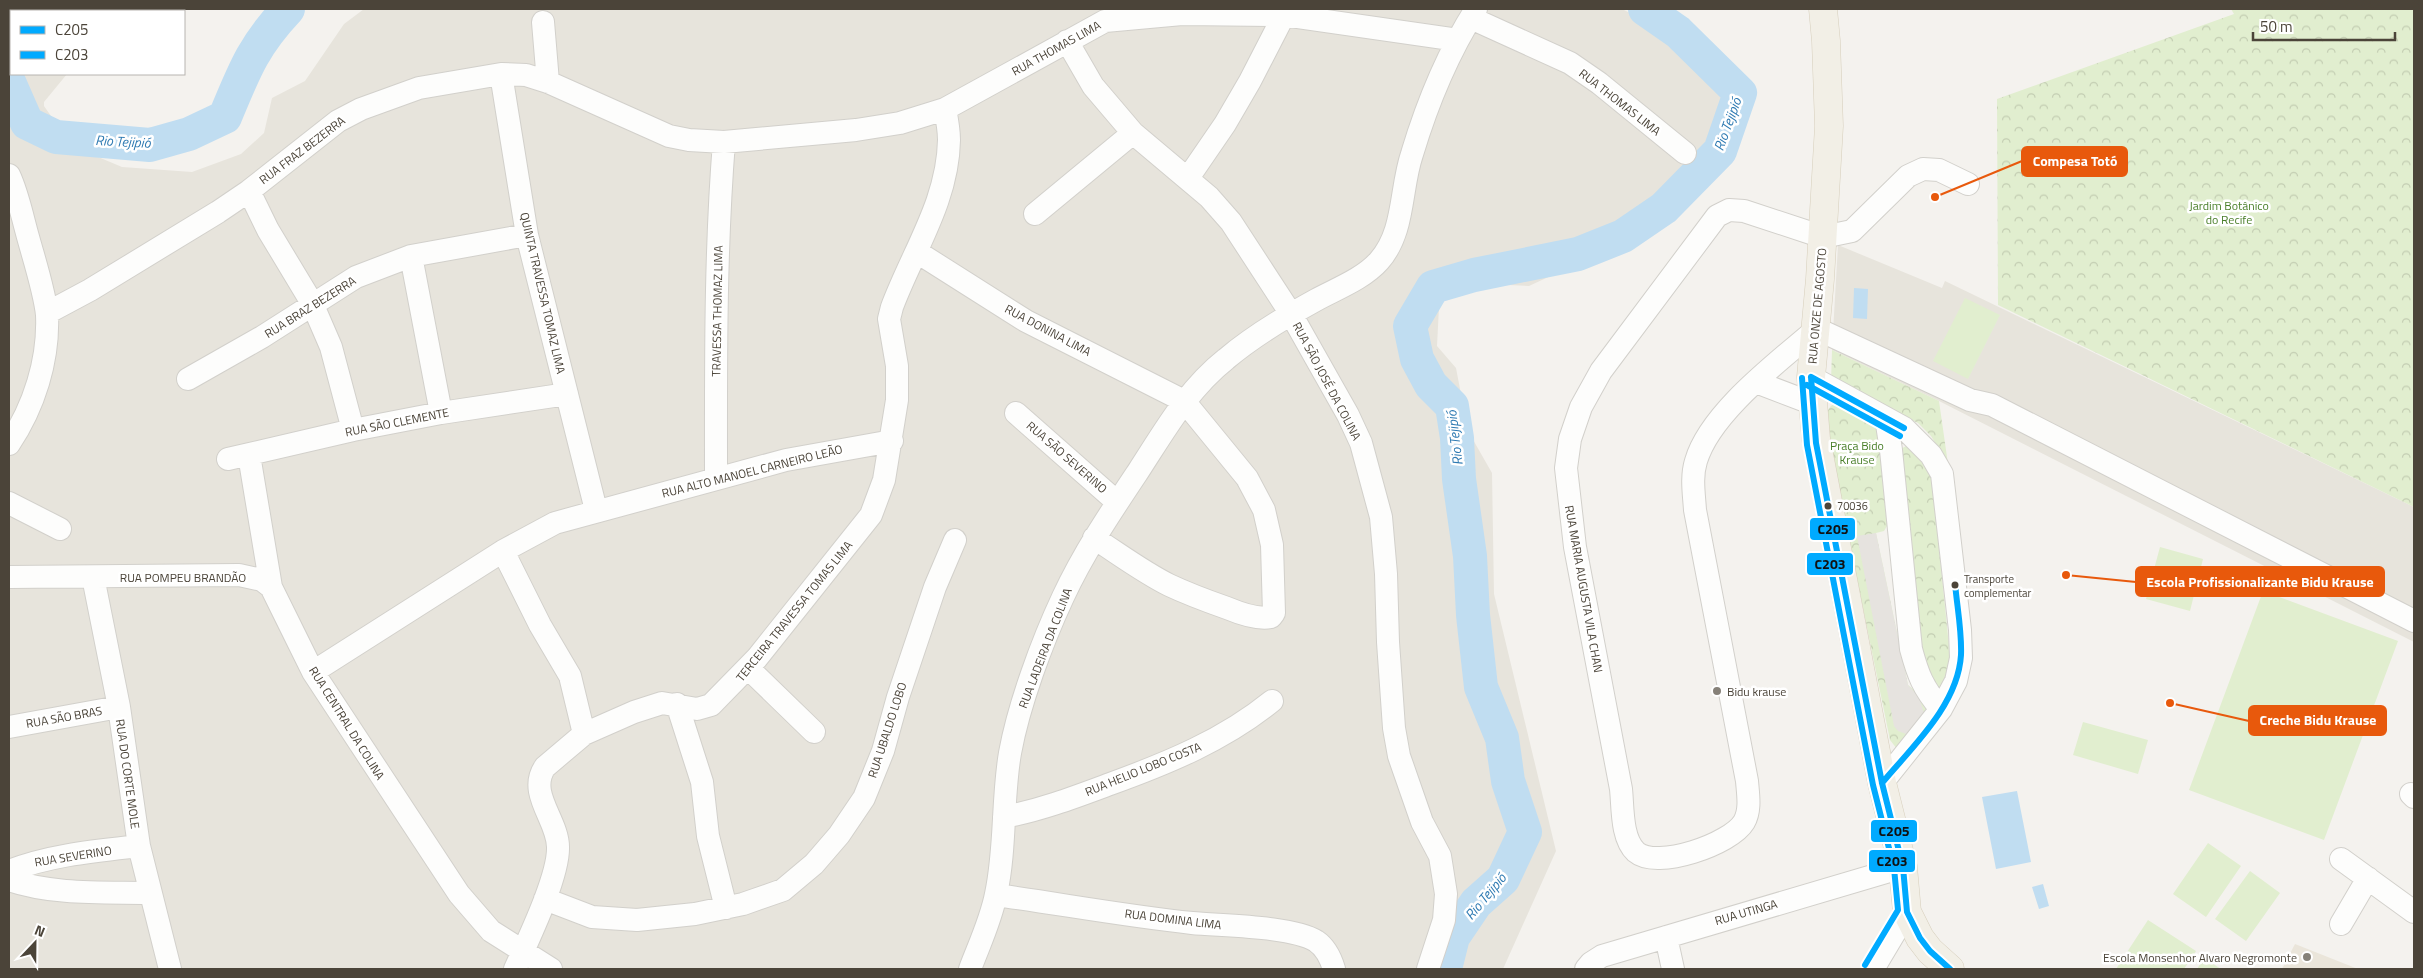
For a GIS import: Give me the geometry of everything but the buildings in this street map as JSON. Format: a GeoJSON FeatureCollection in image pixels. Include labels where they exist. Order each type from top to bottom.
{"type":"FeatureCollection","features":[{"type":"Feature","properties":{"kind":"main road","name":"RUA ONZE DE AGOSTO"},"geometry":{"type":"LineString","coordinates":[[1823,9],[1829,126],[1823,237],[1814,329],[1811,390],[1816,443],[1882,783],[1903,867],[1908,912],[1920,938],[1930,951],[1950,969]]}},
{"type":"Feature","properties":{"kind":"street","name":"RUA LADEIRA DA COLINA"},"geometry":{"type":"LineString","coordinates":[[970,969],[996,895],[1006,786],[1016,725],[1042,648],[1062,600],[1094,538],[1184,401],[1226,358],[1291,314],[1370,270],[1386,250],[1394,234],[1401,211],[1410,158],[1420,128],[1458,40],[1473,13]]}},
{"type":"Feature","properties":{"kind":"street","name":"RUA THOMAS LIMA"},"geometry":{"type":"LineString","coordinates":[[1473,13],[1570,63],[1599,83],[1685,153]]}},
{"type":"Feature","properties":{"kind":"street","name":"RUA THOMAS LIMA"},"geometry":{"type":"LineString","coordinates":[[724,142],[856,130],[900,123],[945,109],[1105,21],[1182,14],[1284,15],[1458,40]]}},
{"type":"Feature","properties":{"kind":"street"},"geometry":{"type":"LineString","coordinates":[[1188,178],[1226,124],[1284,15]]}},
{"type":"Feature","properties":{"kind":"street"},"geometry":{"type":"LineString","coordinates":[[543,22],[548,82]]}},
{"type":"Feature","properties":{"kind":"street","name":"RUA SÃO JOSÉ DA COLINA"},"geometry":{"type":"LineString","coordinates":[[1066,41],[1093,86],[1133,133],[1209,197],[1231,222],[1291,314],[1348,415],[1361,443],[1381,517],[1394,728],[1399,756],[1422,822],[1440,856],[1446,894],[1444,920],[1428,969]]}},
{"type":"Feature","properties":{"kind":"street","name":"RUA FRAZ BEZERRA"},"geometry":{"type":"LineString","coordinates":[[47,313],[155,251],[249,192],[338,121],[361,109],[419,88],[501,74],[526,75],[548,82],[669,136],[689,140],[724,142]]}},
{"type":"Feature","properties":{"kind":"street","name":"QUINTA TRAVESSA TOMAZ LIMA"},"geometry":{"type":"LineString","coordinates":[[501,74],[527,235],[596,510]]}},
{"type":"Feature","properties":{"kind":"street"},"geometry":{"type":"LineString","coordinates":[[892,441],[898,386],[890,319],[897,293],[933,217],[942,187],[949,138],[945,109]]}},
{"type":"Feature","properties":{"kind":"street"},"geometry":{"type":"LineString","coordinates":[[1035,214],[1133,133]]}},
{"type":"Feature","properties":{"kind":"street","name":"TRAVESSA THOMAZ LIMA"},"geometry":{"type":"LineString","coordinates":[[716,479],[715,322],[719,207],[724,142]]}},
{"type":"Feature","properties":{"kind":"street"},"geometry":{"type":"LineString","coordinates":[[1823,237],[1852,231],[1908,176],[1923,169],[1939,170],[1968,184]]}},
{"type":"Feature","properties":{"kind":"street"},"geometry":{"type":"LineString","coordinates":[[9,175],[32,252],[47,313],[44,358],[38,384],[26,414],[9,444]]}},
{"type":"Feature","properties":{"kind":"street"},"geometry":{"type":"LineString","coordinates":[[249,192],[268,230],[312,303],[331,348],[353,430]]}},
{"type":"Feature","properties":{"kind":"street","name":"RUA MARIA AUGUSTA VILA CHAN"},"geometry":{"type":"LineString","coordinates":[[1756,382],[1711,430],[1695,462],[1693,480],[1696,510],[1747,781],[1749,803],[1746,820],[1732,834],[1685,854],[1668,859],[1649,858],[1636,851],[1629,839],[1575,547],[1566,468],[1570,439],[1581,407],[1601,372],[1717,216],[1729,210],[1744,211],[1823,237]]}},
{"type":"Feature","properties":{"kind":"street","name":"RUA BRAZ BEZERRA"},"geometry":{"type":"LineString","coordinates":[[188,379],[262,337],[312,303],[356,277],[411,256],[527,235]]}},
{"type":"Feature","properties":{"kind":"street","name":"RUA DONINA LIMA"},"geometry":{"type":"LineString","coordinates":[[917,252],[1026,321],[1184,401]]}},
{"type":"Feature","properties":{"kind":"street"},"geometry":{"type":"LineString","coordinates":[[411,256],[441,413]]}},
{"type":"Feature","properties":{"kind":"street"},"geometry":{"type":"LineString","coordinates":[[1756,382],[1814,329],[1970,400],[1992,405],[2414,621]]}},
{"type":"Feature","properties":{"kind":"street"},"geometry":{"type":"LineString","coordinates":[[1756,382],[1811,390],[1886,418],[1904,428],[1916,438],[1931,455],[1942,474],[1960,630],[1961,658],[1956,681],[1941,709],[1882,783]]}},
{"type":"Feature","properties":{"kind":"street","name":"RUA SÃO CLEMENTE"},"geometry":{"type":"LineString","coordinates":[[239,457],[353,430],[441,413],[567,394]]}},
{"type":"Feature","properties":{"kind":"street"},"geometry":{"type":"LineString","coordinates":[[1094,538],[1168,584],[1238,612],[1267,618],[1271,617],[1275,606],[1272,545],[1264,510],[1247,478],[1184,401]]}},
{"type":"Feature","properties":{"kind":"street","name":"RUA SÃO SEVERINO"},"geometry":{"type":"LineString","coordinates":[[1016,413],[1118,502]]}},
{"type":"Feature","properties":{"kind":"street"},"geometry":{"type":"LineString","coordinates":[[1886,418],[1891,450],[1911,649],[1917,673],[1926,692],[1941,709]]}},
{"type":"Feature","properties":{"kind":"street","name":"RUA ALTO MANOEL CARNEIRO LEÃO"},"geometry":{"type":"LineString","coordinates":[[313,672],[503,551],[555,523],[596,510],[786,460],[892,441]]}},
{"type":"Feature","properties":{"kind":"street","name":"TERCEIRA TRAVESSA TOMAS LIMA"},"geometry":{"type":"LineString","coordinates":[[519,961],[545,899],[558,859],[556,832],[541,794],[539,780],[545,768],[584,734],[655,705],[662,703],[677,704],[697,709],[711,705],[748,668],[871,515],[884,480],[892,441]]}},
{"type":"Feature","properties":{"kind":"street","name":"RUA CENTRAL DA COLINA"},"geometry":{"type":"LineString","coordinates":[[239,457],[271,587],[313,672],[459,894],[519,961],[551,969]]}},
{"type":"Feature","properties":{"kind":"street"},"geometry":{"type":"LineString","coordinates":[[9,504],[60,529]]}},
{"type":"Feature","properties":{"kind":"street","name":"RUA UBALDO LOBO"},"geometry":{"type":"LineString","coordinates":[[545,899],[592,917],[637,920],[695,914],[726,908],[783,890],[820,857],[839,836],[864,798],[883,751],[898,697],[935,587],[955,540]]}},
{"type":"Feature","properties":{"kind":"street"},"geometry":{"type":"LineString","coordinates":[[503,551],[540,626],[570,676],[584,734]]}},
{"type":"Feature","properties":{"kind":"street","name":"RUA POMPEU BRANDÃO"},"geometry":{"type":"LineString","coordinates":[[9,577],[239,575],[262,580],[271,587]]}},
{"type":"Feature","properties":{"kind":"street","name":"RUA DO CORTE MOLE"},"geometry":{"type":"LineString","coordinates":[[93,577],[119,708],[139,846],[149,893],[170,969]]}},
{"type":"Feature","properties":{"kind":"street"},"geometry":{"type":"LineString","coordinates":[[748,668],[814,732]]}},
{"type":"Feature","properties":{"kind":"street","name":"RUA HELIO LOBO COSTA"},"geometry":{"type":"LineString","coordinates":[[1004,817],[1033,811],[1150,769],[1226,734],[1243,724],[1272,701]]}},
{"type":"Feature","properties":{"kind":"street"},"geometry":{"type":"LineString","coordinates":[[677,704],[702,782],[708,836],[726,908]]}},
{"type":"Feature","properties":{"kind":"street","name":"RUA SÃO BRAS"},"geometry":{"type":"LineString","coordinates":[[9,727],[119,708]]}},
{"type":"Feature","properties":{"kind":"street","name":"RUA SEVERINO"},"geometry":{"type":"LineString","coordinates":[[9,871],[30,863],[88,852],[139,846]]}},
{"type":"Feature","properties":{"kind":"street"},"geometry":{"type":"LineString","coordinates":[[2341,859],[2414,912]]}},
{"type":"Feature","properties":{"kind":"street","name":"RUA UTINGA"},"geometry":{"type":"LineString","coordinates":[[1589,966],[1602,956],[1903,867]]}},
{"type":"Feature","properties":{"kind":"street"},"geometry":{"type":"LineString","coordinates":[[2341,924],[2368,878]]}},
{"type":"Feature","properties":{"kind":"street"},"geometry":{"type":"LineString","coordinates":[[9,880],[30,887],[66,892],[149,893]]}},
{"type":"Feature","properties":{"kind":"street","name":"RUA DOMINA LIMA"},"geometry":{"type":"LineString","coordinates":[[996,895],[1191,923],[1271,929],[1303,936],[1316,941],[1326,952],[1334,969]]}},
{"type":"Feature","properties":{"kind":"street"},"geometry":{"type":"LineString","coordinates":[[1873,969],[1908,912]]}},
{"type":"Feature","properties":{"kind":"street"},"geometry":{"type":"LineString","coordinates":[[1666,937],[1672,969]]}},
{"type":"Feature","properties":{"kind":"shaded area"},"geometry":{"type":"Polygon","coordinates":[[[9,9],[170,9],[10,10],[10,75],[66,75],[44,102],[44,106],[72,146],[122,167],[192,172],[241,154],[264,133],[272,98],[305,81],[344,24],[364,9],[1622,9],[1697,47],[1736,100],[1728,151],[1665,223],[1529,286],[1460,283],[1439,307],[1437,346],[1456,368],[1468,431],[1492,473],[1494,594],[1556,851],[1503,969],[9,969],[9,9]]]}},
{"type":"Feature","properties":{"kind":"shaded area"},"geometry":{"type":"Polygon","coordinates":[[[1838,245],[1942,288],[1945,281],[2414,507],[2414,642],[1939,401],[1832,350],[1838,245]]]}},
{"type":"Feature","properties":{"kind":"shaded area"},"geometry":{"type":"Polygon","coordinates":[[[1876,533],[1908,685],[1919,697],[1924,713],[1906,734],[1898,731],[1894,726],[1857,536],[1876,533]]]}},
{"type":"Feature","properties":{"kind":"shaded area","name":"Escola Monsenhor Alvaro Negromonte"},"geometry":{"type":"Polygon","coordinates":[[[2295,944],[2358,969],[2282,969],[2295,944]]]}},
{"type":"Feature","properties":{"kind":"green space","name":"Jardim Botânico do Recife"},"geometry":{"type":"Polygon","coordinates":[[[2231,9],[2414,9],[2414,507],[1998,305],[1997,99],[2234,14],[2231,9]]]}},
{"type":"Feature","properties":{"kind":"green space"},"geometry":{"type":"Polygon","coordinates":[[[1965,298],[2000,315],[1968,379],[1933,361],[1965,298]]]}},
{"type":"Feature","properties":{"kind":"green space","name":"Praça Bido Krause"},"geometry":{"type":"Polygon","coordinates":[[[1832,350],[1939,401],[1948,464],[1931,436],[1918,423],[1831,382],[1832,350]]]}},
{"type":"Feature","properties":{"kind":"green space","name":"Praça Bido Krause"},"geometry":{"type":"Polygon","coordinates":[[[1840,402],[1876,425],[1890,521],[1884,531],[1876,533],[1908,685],[1924,698],[1930,712],[1897,749],[1890,740],[1828,437],[1828,411],[1830,406],[1840,402]]]}},
{"type":"Feature","properties":{"kind":"green space","name":"Praça Bido Krause"},"geometry":{"type":"Polygon","coordinates":[[[1906,446],[1916,449],[1932,478],[1951,666],[1950,675],[1939,689],[1925,672],[1901,449],[1906,446]]]}},
{"type":"Feature","properties":{"kind":"green space"},"geometry":{"type":"Polygon","coordinates":[[[2160,547],[2203,559],[2190,611],[2146,599],[2160,547]]]}},
{"type":"Feature","properties":{"kind":"green space"},"geometry":{"type":"Polygon","coordinates":[[[2263,591],[2398,641],[2324,840],[2189,790],[2263,591]]]}},
{"type":"Feature","properties":{"kind":"green space"},"geometry":{"type":"Polygon","coordinates":[[[2083,722],[2148,740],[2138,774],[2073,755],[2083,722]]]}},
{"type":"Feature","properties":{"kind":"green space"},"geometry":{"type":"Polygon","coordinates":[[[2208,843],[2241,866],[2206,917],[2173,894],[2208,843]]]}},
{"type":"Feature","properties":{"kind":"green space"},"geometry":{"type":"Polygon","coordinates":[[[2250,871],[2280,893],[2246,941],[2215,919],[2250,871]]]}},
{"type":"Feature","properties":{"kind":"green space"},"geometry":{"type":"Polygon","coordinates":[[[2148,920],[2196,951],[2184,969],[2116,969],[2148,920]]]}},
{"type":"Feature","properties":{"kind":"green space"},"geometry":{"type":"Polygon","coordinates":[[[2204,958],[2221,969],[2197,969],[2204,958]]]}},
{"type":"Feature","properties":{"kind":"water"},"geometry":{"type":"Polygon","coordinates":[[[1854,288],[1868,289],[1867,319],[1853,318],[1854,288]]]}},
{"type":"Feature","properties":{"kind":"water"},"geometry":{"type":"Polygon","coordinates":[[[2017,791],[2031,862],[1996,869],[1982,797],[2017,791]]]}},
{"type":"Feature","properties":{"kind":"water"},"geometry":{"type":"Polygon","coordinates":[[[2043,884],[2049,906],[2039,909],[2032,887],[2043,884]]]}},
{"type":"Feature","properties":{"kind":"waterway","name":"Rio Tejipió"},"geometry":{"type":"LineString","coordinates":[[9,82],[27,123],[56,137],[150,145],[189,134],[225,117],[250,60],[266,35],[288,9]]}},
{"type":"Feature","properties":{"kind":"waterway","name":"Rio Tejipió"},"geometry":{"type":"LineString","coordinates":[[1445,969],[1453,937],[1476,903],[1503,879],[1525,832],[1508,781],[1502,738],[1481,687],[1473,615],[1470,556],[1459,479],[1457,438],[1452,406],[1431,385],[1417,359],[1410,326],[1433,287],[1474,275],[1578,254],[1623,236],[1664,208],[1720,151],[1740,93],[1678,32],[1645,9]]}},
{"type":"Feature","properties":{"kind":"transit line","name":"C205"},"geometry":{"type":"LineString","coordinates":[[1811,377],[1816,443],[1882,783],[1903,867],[1907,912],[1920,938],[1930,951],[1950,969]]}},
{"type":"Feature","properties":{"kind":"transit line","name":"C205"},"geometry":{"type":"LineString","coordinates":[[1811,377],[1904,428]]}},
{"type":"Feature","properties":{"kind":"transit line","name":"C203"},"geometry":{"type":"LineString","coordinates":[[1802,378],[1807,445],[1873,785],[1894,868],[1898,910],[1865,965]]}},
{"type":"Feature","properties":{"kind":"transit line","name":"C203"},"geometry":{"type":"LineString","coordinates":[[1807,385],[1900,436]]}},
{"type":"Feature","properties":{"kind":"transit line","name":"C205"},"geometry":{"type":"LineString","coordinates":[[1882,783],[1932,724],[1952,691],[1961,655],[1955,583]]}},
{"type":"Feature","properties":{"kind":"place","name":"Compesa Totó"},"geometry":{"type":"Point","coordinates":[1935,197]}},
{"type":"Feature","properties":{"kind":"place","name":"70036"},"geometry":{"type":"Point","coordinates":[1828,506]}},
{"type":"Feature","properties":{"kind":"place","name":"Escola Profissionalizante Bidu Krause"},"geometry":{"type":"Point","coordinates":[2066,575]}},
{"type":"Feature","properties":{"kind":"place","name":"Transporte complementar"},"geometry":{"type":"Point","coordinates":[1955,585]}},
{"type":"Feature","properties":{"kind":"place","name":"Bidu krause"},"geometry":{"type":"Point","coordinates":[1717,691]}},
{"type":"Feature","properties":{"kind":"place","name":"Creche Bidu Krause"},"geometry":{"type":"Point","coordinates":[2170,703]}},
{"type":"Feature","properties":{"kind":"place","name":"Escola Monsenhor Alvaro Negromonte"},"geometry":{"type":"Point","coordinates":[2307,957]}}]}
